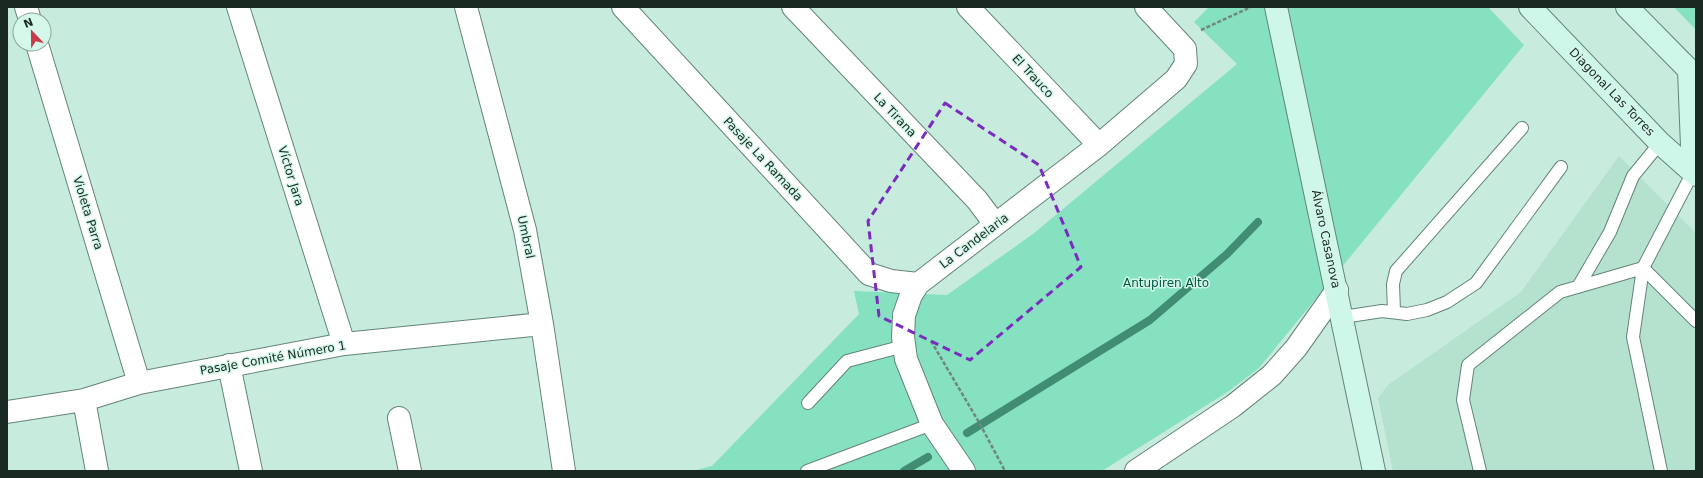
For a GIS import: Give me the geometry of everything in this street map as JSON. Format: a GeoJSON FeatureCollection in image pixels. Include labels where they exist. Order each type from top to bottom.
{"type":"FeatureCollection","features":[{"type":"Feature","properties":{"kind":"street","name":"Víctor Jara"},"geometry":{"type":"LineString","coordinates":[[238,7],[344,344]]}},
{"type":"Feature","properties":{"kind":"street","name":"Umbral"},"geometry":{"type":"LineString","coordinates":[[466,7],[525,230],[542,324],[564,471]]}},
{"type":"Feature","properties":{"kind":"street","name":"Pasaje La Ramada"},"geometry":{"type":"LineString","coordinates":[[623,7],[869,274],[892,281],[918,284]]}},
{"type":"Feature","properties":{"kind":"street","name":"La Tirana"},"geometry":{"type":"LineString","coordinates":[[793,7],[977,200],[995,224]]}},
{"type":"Feature","properties":{"kind":"street","name":"El Trauco"},"geometry":{"type":"LineString","coordinates":[[968,7],[1099,145]]}},
{"type":"Feature","properties":{"kind":"street"},"geometry":{"type":"LineString","coordinates":[[1146,7],[1177,38]]}},
{"type":"Feature","properties":{"kind":"street","name":"Álvaro Casanova"},"geometry":{"type":"LineString","coordinates":[[1276,7],[1343,317],[1374,471]]}},
{"type":"Feature","properties":{"kind":"street","name":"Diagonal Las Torres"},"geometry":{"type":"LineString","coordinates":[[1530,7],[1660,143],[1695,174]]}},
{"type":"Feature","properties":{"kind":"street"},"geometry":{"type":"LineString","coordinates":[[1627,7],[1692,73],[1695,174]]}},
{"type":"Feature","properties":{"kind":"street","name":"La Candelaria"},"geometry":{"type":"LineString","coordinates":[[964,471],[932,424],[906,359],[904,346],[904,315],[911,295],[918,284],[1099,145],[1176,79],[1186,64],[1185,49],[1177,38]]}},
{"type":"Feature","properties":{"kind":"street","name":"Violeta Parra"},"geometry":{"type":"LineString","coordinates":[[39,52],[139,383]]}},
{"type":"Feature","properties":{"kind":"street"},"geometry":{"type":"LineString","coordinates":[[1136,471],[1233,406],[1272,375],[1296,348],[1337,290]]}},
{"type":"Feature","properties":{"kind":"street","name":"Pasaje Comité Número 1"},"geometry":{"type":"LineString","coordinates":[[7,412],[84,400],[139,383],[344,344],[542,324]]}},
{"type":"Feature","properties":{"kind":"street"},"geometry":{"type":"LineString","coordinates":[[229,365],[251,471]]}},
{"type":"Feature","properties":{"kind":"street"},"geometry":{"type":"LineString","coordinates":[[84,400],[97,471]]}},
{"type":"Feature","properties":{"kind":"street"},"geometry":{"type":"LineString","coordinates":[[399,418],[410,471]]}},
{"type":"Feature","properties":{"kind":"lane"},"geometry":{"type":"LineString","coordinates":[[1394,312],[1393,284],[1396,271],[1522,128]]}},
{"type":"Feature","properties":{"kind":"lane"},"geometry":{"type":"LineString","coordinates":[[1578,287],[1610,232],[1633,176],[1660,143]]}},
{"type":"Feature","properties":{"kind":"lane"},"geometry":{"type":"LineString","coordinates":[[1343,317],[1382,311],[1407,314],[1427,310],[1447,302],[1476,283],[1561,167]]}},
{"type":"Feature","properties":{"kind":"lane"},"geometry":{"type":"LineString","coordinates":[[1660,471],[1633,337],[1643,268],[1695,174]]}},
{"type":"Feature","properties":{"kind":"lane"},"geometry":{"type":"LineString","coordinates":[[1480,471],[1463,400],[1468,365],[1560,292],[1643,268]]}},
{"type":"Feature","properties":{"kind":"lane"},"geometry":{"type":"LineString","coordinates":[[1643,268],[1696,321]]}},
{"type":"Feature","properties":{"kind":"lane"},"geometry":{"type":"LineString","coordinates":[[808,403],[848,361],[904,346]]}},
{"type":"Feature","properties":{"kind":"lane"},"geometry":{"type":"LineString","coordinates":[[807,471],[932,424]]}},
{"type":"Feature","properties":{"kind":"path"},"geometry":{"type":"LineString","coordinates":[[1177,38],[1192,34],[1251,7]]}},
{"type":"Feature","properties":{"kind":"path"},"geometry":{"type":"LineString","coordinates":[[929,339],[980,424],[1005,471]]}},
{"type":"Feature","properties":{"kind":"highlighted area"},"geometry":{"type":"Polygon","coordinates":[[[945,103],[1039,165],[1081,267],[970,360],[879,316],[868,221],[945,103]]]}},
{"type":"Feature","properties":{"kind":"shaded area"},"geometry":{"type":"Polygon","coordinates":[[[1619,156],[1696,233],[1696,471],[1393,471],[1378,398],[1388,385],[1521,292],[1619,156]]]}},
{"type":"Feature","properties":{"kind":"green space","name":"Antupiren Alto"},"geometry":{"type":"Polygon","coordinates":[[[1209,7],[1488,7],[1524,45],[1259,368],[1229,391],[1102,471],[692,471],[712,466],[859,314],[854,291],[947,295],[1033,234],[1237,64],[1194,22],[1209,7]]]}},
{"type":"Feature","properties":{"kind":"green space"},"geometry":{"type":"Polygon","coordinates":[[[1674,7],[1696,7],[1696,30],[1674,7]]]}},
{"type":"Feature","properties":{"kind":"waterway"},"geometry":{"type":"LineString","coordinates":[[967,433],[1150,320],[1227,254],[1258,222]]}},
{"type":"Feature","properties":{"kind":"waterway"},"geometry":{"type":"LineString","coordinates":[[904,471],[928,457]]}}]}
